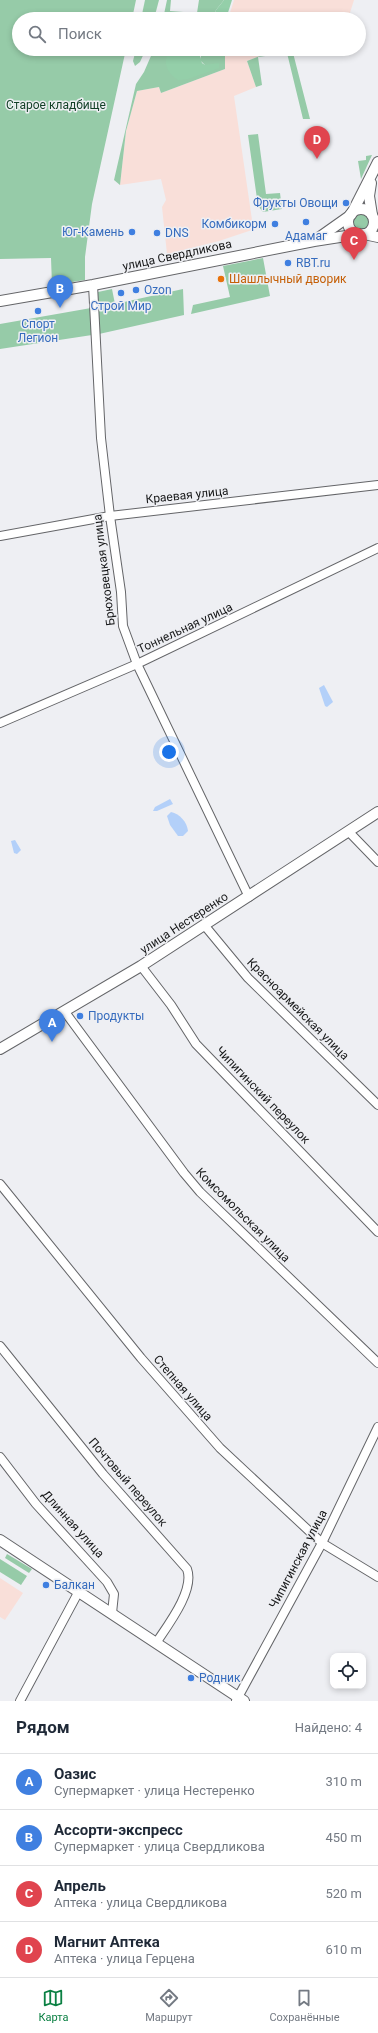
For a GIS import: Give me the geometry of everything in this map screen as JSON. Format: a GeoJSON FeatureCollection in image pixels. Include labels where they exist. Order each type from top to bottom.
{"type":"FeatureCollection","features":[{"type":"Feature","properties":{"kind":"street"},"geometry":{"type":"LineString","coordinates":[[376,166],[369,196],[374,224],[372,229],[361,234],[354,232],[348,222],[376,166]]}},
{"type":"Feature","properties":{"kind":"street"},"geometry":{"type":"LineString","coordinates":[[314,241],[361,209],[368,211],[374,219]]}},
{"type":"Feature","properties":{"kind":"street","name":"улица Свердликова"},"geometry":{"type":"LineString","coordinates":[[0,300],[93,285],[314,241],[361,234],[378,237]]}},
{"type":"Feature","properties":{"kind":"street","name":"Брюховецкая улица"},"geometry":{"type":"LineString","coordinates":[[93,285],[101,438],[121,592],[123,626],[137,664],[249,897]]}},
{"type":"Feature","properties":{"kind":"street","name":"Краевая улица"},"geometry":{"type":"LineString","coordinates":[[0,536],[110,516],[378,485]]}},
{"type":"Feature","properties":{"kind":"street","name":"Тоннельная улица"},"geometry":{"type":"LineString","coordinates":[[0,723],[137,664],[378,548]]}},
{"type":"Feature","properties":{"kind":"street","name":"улица Нестеренко"},"geometry":{"type":"LineString","coordinates":[[0,1049],[65,1012],[205,926],[378,812]]}},
{"type":"Feature","properties":{"kind":"street"},"geometry":{"type":"LineString","coordinates":[[349,832],[378,862]]}},
{"type":"Feature","properties":{"kind":"street","name":"Красноармейская улица"},"geometry":{"type":"LineString","coordinates":[[205,926],[248,978],[378,1105]]}},
{"type":"Feature","properties":{"kind":"street","name":"Чипигинский переулок"},"geometry":{"type":"LineString","coordinates":[[141,966],[171,1005],[196,1044],[378,1232]]}},
{"type":"Feature","properties":{"kind":"street","name":"Комсомольская улица"},"geometry":{"type":"LineString","coordinates":[[65,1012],[196,1187],[378,1363]]}},
{"type":"Feature","properties":{"kind":"street","name":"Степная улица"},"geometry":{"type":"LineString","coordinates":[[0,1184],[180,1403],[220,1448],[322,1543],[378,1578]]}},
{"type":"Feature","properties":{"kind":"street","name":"Почтовый переулок"},"geometry":{"type":"LineString","coordinates":[[0,1346],[103,1474],[187,1569],[189,1581],[184,1596],[156,1643]]}},
{"type":"Feature","properties":{"kind":"street","name":"Чипигинская улица"},"geometry":{"type":"LineString","coordinates":[[239,1700],[322,1543],[378,1427]]}},
{"type":"Feature","properties":{"kind":"street","name":"Длинная улица"},"geometry":{"type":"LineString","coordinates":[[0,1457],[36,1504],[107,1582],[114,1594],[115,1615]]}},
{"type":"Feature","properties":{"kind":"street"},"geometry":{"type":"LineString","coordinates":[[0,1540],[115,1615],[239,1700]]}},
{"type":"Feature","properties":{"kind":"street"},"geometry":{"type":"LineString","coordinates":[[20,1701],[79,1591]]}},
{"type":"Feature","properties":{"kind":"shaded area"},"geometry":{"type":"Polygon","coordinates":[[[234,0],[354,0],[350,12],[230,12],[234,0]]]}},
{"type":"Feature","properties":{"kind":"shaded area"},"geometry":{"type":"Polygon","coordinates":[[[225,56],[260,56],[247,61],[256,87],[234,96],[252,220],[255,229],[219,241],[167,254],[162,207],[166,200],[161,179],[120,185],[126,131],[137,91],[159,87],[161,93],[225,69],[225,56]]]}},
{"type":"Feature","properties":{"kind":"shaded area"},"geometry":{"type":"Polygon","coordinates":[[[0,1578],[23,1593],[5,1620],[0,1617],[0,1578]]]}},
{"type":"Feature","properties":{"kind":"green space","name":"Старое кладбище"},"geometry":{"type":"Polygon","coordinates":[[[0,0],[136,0],[133,12],[12,12],[12,56],[124,56],[92,204],[85,257],[85,280],[52,285],[51,258],[0,259],[0,0]]]}},
{"type":"Feature","properties":{"kind":"green space"},"geometry":{"type":"Polygon","coordinates":[[[145,0],[159,0],[156,12],[142,12],[145,0]]]}},
{"type":"Feature","properties":{"kind":"green space"},"geometry":{"type":"Polygon","coordinates":[[[167,0],[171,0],[170,11],[184,12],[164,12],[167,0]]]}},
{"type":"Feature","properties":{"kind":"green space"},"geometry":{"type":"Polygon","coordinates":[[[199,0],[224,0],[215,12],[197,12],[199,0]]]}},
{"type":"Feature","properties":{"kind":"green space"},"geometry":{"type":"Polygon","coordinates":[[[224,0],[232,0],[228,12],[215,12],[224,0]]]}},
{"type":"Feature","properties":{"kind":"green space"},"geometry":{"type":"Polygon","coordinates":[[[134,56],[143,56],[140,62],[135,66],[133,61],[134,56]]]}},
{"type":"Feature","properties":{"kind":"green space"},"geometry":{"type":"Polygon","coordinates":[[[151,56],[167,56],[205,65],[200,60],[201,56],[225,56],[225,69],[161,93],[159,87],[137,91],[126,131],[120,185],[114,180],[136,84],[144,72],[151,56]]]}},
{"type":"Feature","properties":{"kind":"green space"},"geometry":{"type":"Polygon","coordinates":[[[167,56],[200,56],[202,63],[205,65],[219,63],[219,68],[188,79],[178,80],[172,76],[168,70],[166,60],[167,56]]]}},
{"type":"Feature","properties":{"kind":"green space"},"geometry":{"type":"Polygon","coordinates":[[[260,56],[265,56],[258,57],[262,85],[256,87],[247,61],[260,56]]]}},
{"type":"Feature","properties":{"kind":"green space"},"geometry":{"type":"Polygon","coordinates":[[[288,56],[294,56],[310,119],[303,119],[288,56]]]}},
{"type":"Feature","properties":{"kind":"green space"},"geometry":{"type":"Polygon","coordinates":[[[258,134],[266,194],[280,193],[282,209],[263,212],[258,206],[248,135],[258,134]]]}},
{"type":"Feature","properties":{"kind":"green space"},"geometry":{"type":"Polygon","coordinates":[[[372,155],[361,179],[358,161],[366,160],[366,156],[372,155]]]}},
{"type":"Feature","properties":{"kind":"green space"},"geometry":{"type":"Polygon","coordinates":[[[357,212],[365,212],[370,217],[368,228],[365,230],[357,230],[352,225],[352,217],[357,212]]]}},
{"type":"Feature","properties":{"kind":"green space"},"geometry":{"type":"Polygon","coordinates":[[[263,258],[270,296],[191,314],[193,305],[230,297],[223,266],[263,258]]]}},
{"type":"Feature","properties":{"kind":"green space"},"geometry":{"type":"Polygon","coordinates":[[[112,289],[115,304],[183,289],[184,315],[99,334],[98,292],[112,289]]]}},
{"type":"Feature","properties":{"kind":"green space"},"geometry":{"type":"Polygon","coordinates":[[[91,308],[92,335],[0,349],[0,324],[91,308]]]}},
{"type":"Feature","properties":{"kind":"green space"},"geometry":{"type":"Polygon","coordinates":[[[7,1554],[32,1569],[29,1573],[5,1558],[7,1554]]]}},
{"type":"Feature","properties":{"kind":"green space"},"geometry":{"type":"Polygon","coordinates":[[[0,1559],[27,1576],[21,1585],[0,1572],[0,1559]]]}},
{"type":"Feature","properties":{"kind":"water"},"geometry":{"type":"Polygon","coordinates":[[[324,685],[333,702],[327,707],[325,706],[319,688],[324,685]]]}},
{"type":"Feature","properties":{"kind":"water"},"geometry":{"type":"Polygon","coordinates":[[[170,799],[173,804],[157,811],[153,811],[155,807],[170,799]]]}},
{"type":"Feature","properties":{"kind":"water"},"geometry":{"type":"Polygon","coordinates":[[[171,812],[185,822],[188,831],[183,836],[178,836],[170,825],[167,816],[171,812]]]}},
{"type":"Feature","properties":{"kind":"water"},"geometry":{"type":"Polygon","coordinates":[[[15,840],[21,850],[17,854],[14,853],[11,841],[15,840]]]}},
{"type":"Feature","properties":{"kind":"place","name":"Магнит Аптека"},"geometry":{"type":"Point","coordinates":[317,159]}},
{"type":"Feature","properties":{"kind":"place","name":"Фрукты Овощи"},"geometry":{"type":"Point","coordinates":[346,203]}},
{"type":"Feature","properties":{"kind":"place","name":"Адамаг"},"geometry":{"type":"Point","coordinates":[306,222]}},
{"type":"Feature","properties":{"kind":"place","name":"Комбикорм"},"geometry":{"type":"Point","coordinates":[275,224]}},
{"type":"Feature","properties":{"kind":"place","name":"Юг-Камень"},"geometry":{"type":"Point","coordinates":[132,232]}},
{"type":"Feature","properties":{"kind":"place","name":"DNS"},"geometry":{"type":"Point","coordinates":[157,233]}},
{"type":"Feature","properties":{"kind":"place","name":"Апрель"},"geometry":{"type":"Point","coordinates":[354,260]}},
{"type":"Feature","properties":{"kind":"place","name":"RBT.ru"},"geometry":{"type":"Point","coordinates":[288,263]}},
{"type":"Feature","properties":{"kind":"place","name":"Шашлычный дворик"},"geometry":{"type":"Point","coordinates":[221,279]}},
{"type":"Feature","properties":{"kind":"place","name":"Ozon"},"geometry":{"type":"Point","coordinates":[136,290]}},
{"type":"Feature","properties":{"kind":"place","name":"Строй Мир"},"geometry":{"type":"Point","coordinates":[121,293]}},
{"type":"Feature","properties":{"kind":"place","name":"Ассорти-экспресс"},"geometry":{"type":"Point","coordinates":[60,308]}},
{"type":"Feature","properties":{"kind":"place","name":"Спорт Легион"},"geometry":{"type":"Point","coordinates":[38,311]}},
{"type":"Feature","properties":{"kind":"place","name":"Продукты"},"geometry":{"type":"Point","coordinates":[80,1016]}},
{"type":"Feature","properties":{"kind":"place","name":"Оазис"},"geometry":{"type":"Point","coordinates":[52,1042]}},
{"type":"Feature","properties":{"kind":"place","name":"Балкан"},"geometry":{"type":"Point","coordinates":[46,1585]}},
{"type":"Feature","properties":{"kind":"place","name":"Родник"},"geometry":{"type":"Point","coordinates":[191,1678]}}]}
